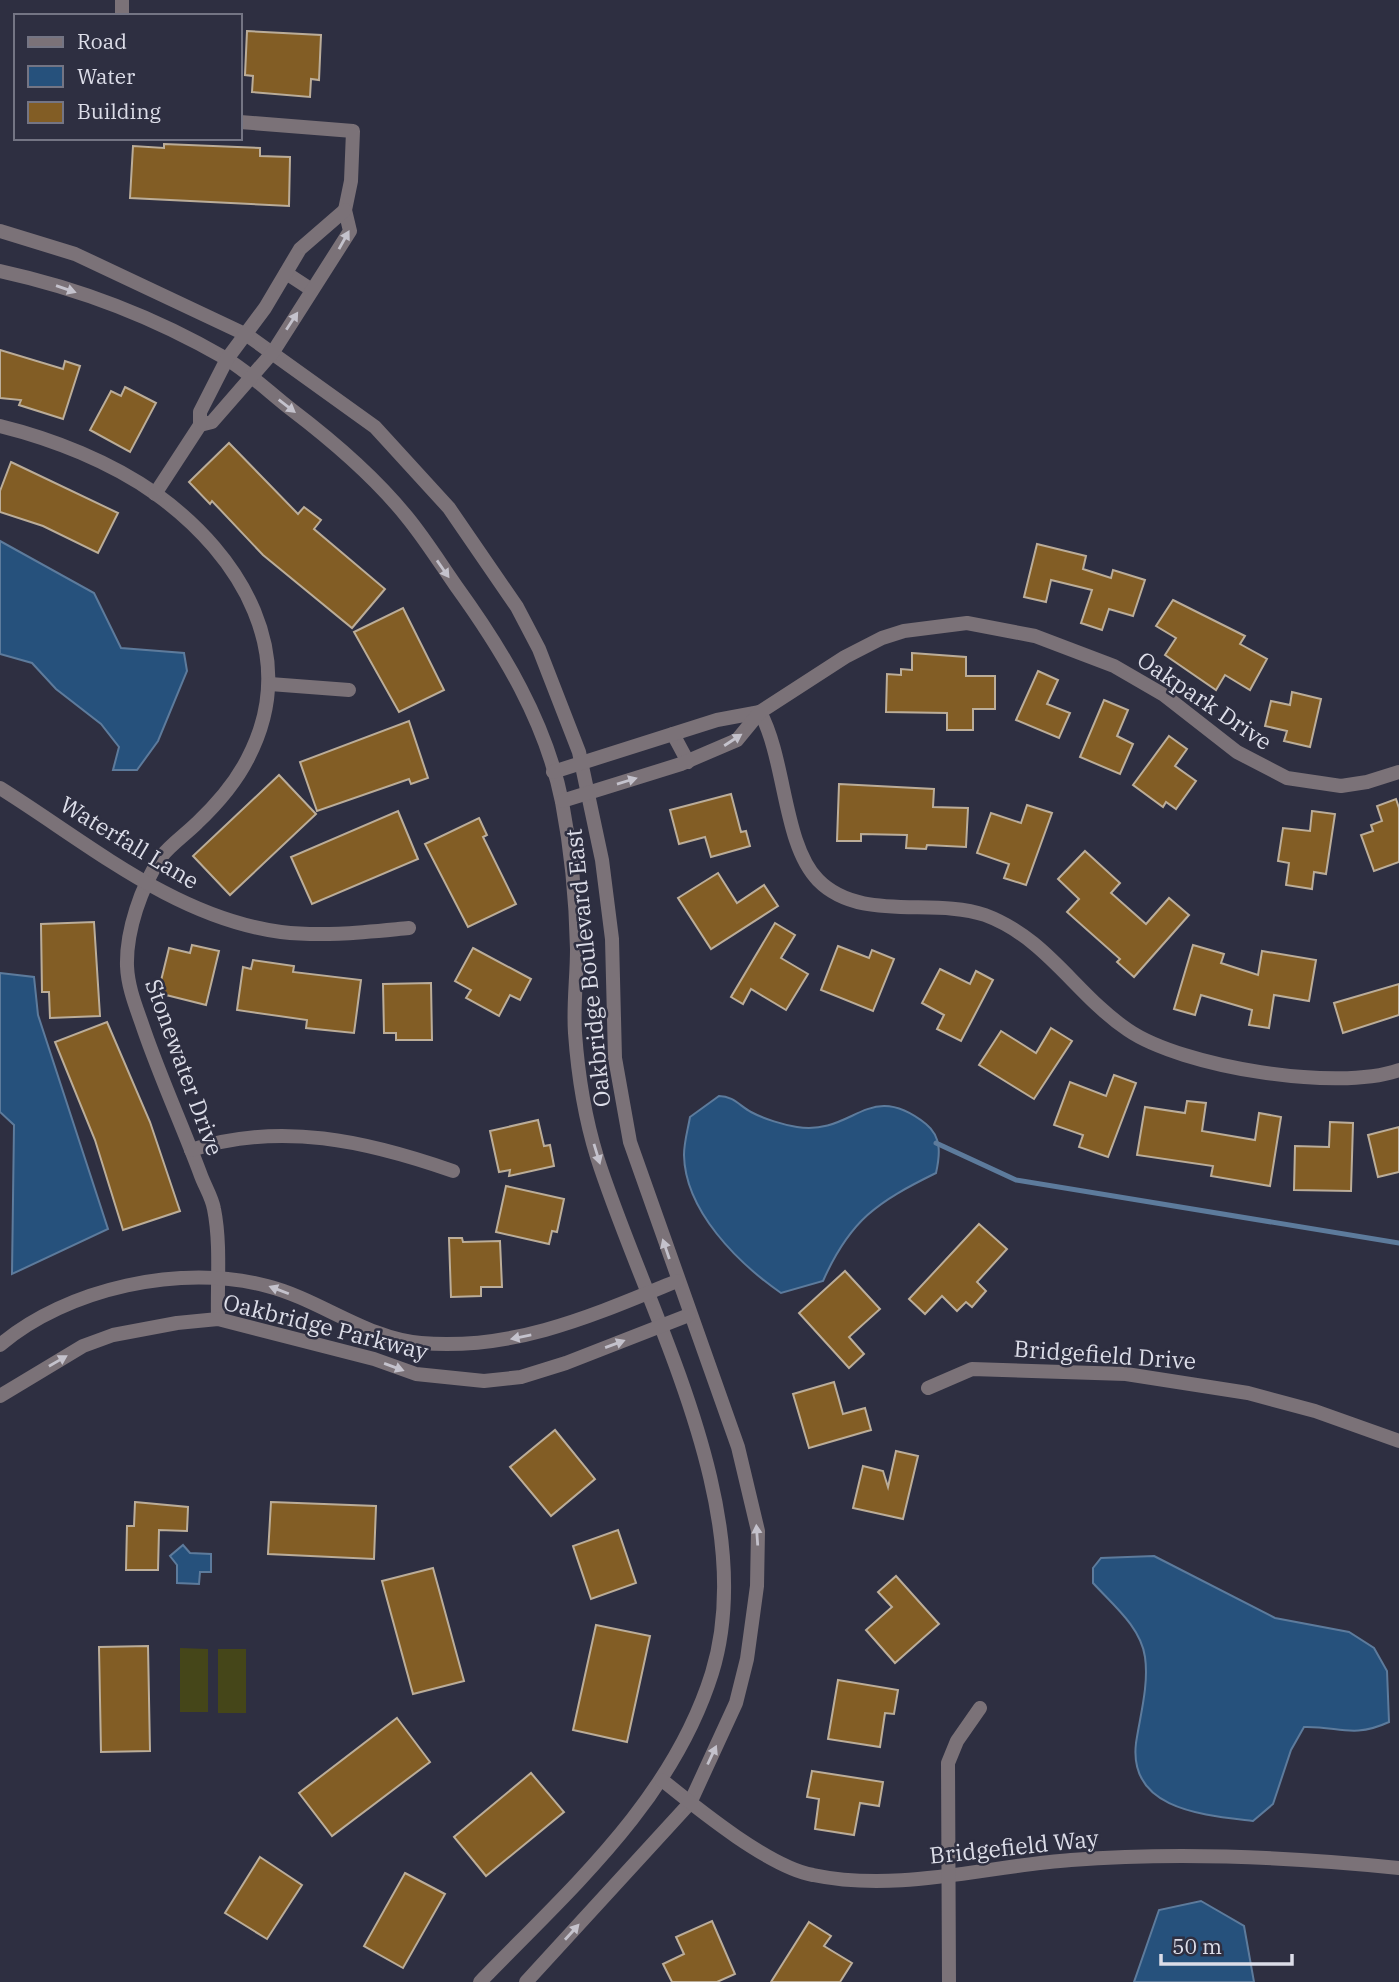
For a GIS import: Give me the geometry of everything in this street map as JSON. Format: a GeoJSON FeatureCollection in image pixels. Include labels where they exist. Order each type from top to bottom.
{"type":"FeatureCollection","features":[{"type":"Feature","properties":{"kind":"street"},"geometry":{"type":"LineString","coordinates":[[200,425],[212,422],[273,352],[350,231],[345,210],[351,181],[353,131],[242,122]]}},
{"type":"Feature","properties":{"kind":"street"},"geometry":{"type":"LineString","coordinates":[[155,494],[200,425],[200,412],[227,359],[247,335],[300,249],[345,210]]}},
{"type":"Feature","properties":{"kind":"street","name":"Oakbridge Boulevard East"},"geometry":{"type":"LineString","coordinates":[[0,231],[75,254],[247,335],[375,427],[449,508],[517,607],[539,649],[582,764],[590,793],[612,939],[615,1058],[630,1142],[689,1315],[738,1447],[758,1531],[757,1586],[747,1660],[736,1703],[690,1803],[526,1982]]}},
{"type":"Feature","properties":{"kind":"street","name":"Oakbridge Boulevard East"},"geometry":{"type":"LineString","coordinates":[[0,271],[99,299],[227,359],[328,436],[408,518],[505,658],[533,711],[562,801],[577,946],[575,1029],[581,1087],[597,1155],[659,1328],[685,1391],[706,1457],[719,1525],[724,1578],[713,1671],[684,1738],[662,1780],[628,1828],[480,1982]]}},
{"type":"Feature","properties":{"kind":"street"},"geometry":{"type":"LineString","coordinates":[[285,273],[312,290]]}},
{"type":"Feature","properties":{"kind":"street","name":"Stonewater Drive"},"geometry":{"type":"LineString","coordinates":[[0,426],[28,433],[92,458],[155,494],[210,545],[238,578],[253,606],[266,643],[270,684],[268,706],[247,761],[210,811],[162,856],[133,921],[128,946],[130,992],[162,1080],[214,1207],[218,1319]]}},
{"type":"Feature","properties":{"kind":"street","name":"Oakpark Drive"},"geometry":{"type":"LineString","coordinates":[[562,801],[688,762],[737,740],[760,712],[882,638],[904,631],[967,623],[1035,636],[1114,666],[1164,695],[1237,752],[1287,778],[1340,786],[1367,782],[1399,772]]}},
{"type":"Feature","properties":{"kind":"street"},"geometry":{"type":"LineString","coordinates":[[270,684],[349,690]]}},
{"type":"Feature","properties":{"kind":"street"},"geometry":{"type":"LineString","coordinates":[[760,712],[774,746],[801,853],[817,879],[836,894],[873,904],[967,910],[1009,925],[1056,961],[1128,1030],[1161,1049],[1188,1058],[1310,1079],[1365,1078],[1399,1070]]}},
{"type":"Feature","properties":{"kind":"street","name":"Oakpark Drive"},"geometry":{"type":"LineString","coordinates":[[553,772],[717,720],[760,712]]}},
{"type":"Feature","properties":{"kind":"street"},"geometry":{"type":"LineString","coordinates":[[673,734],[688,762]]}},
{"type":"Feature","properties":{"kind":"street","name":"Waterfall Lane"},"geometry":{"type":"LineString","coordinates":[[0,788],[178,901],[246,926],[318,934],[409,928]]}},
{"type":"Feature","properties":{"kind":"street"},"geometry":{"type":"LineString","coordinates":[[191,1150],[243,1136],[265,1134],[341,1140],[401,1153],[453,1171]]}},
{"type":"Feature","properties":{"kind":"street","name":"Oakbridge Parkway"},"geometry":{"type":"LineString","coordinates":[[0,1345],[42,1316],[102,1292],[142,1282],[186,1278],[267,1286],[330,1309],[376,1331],[418,1343],[446,1345],[500,1342],[541,1334],[677,1281]]}},
{"type":"Feature","properties":{"kind":"street","name":"Oakbridge Parkway"},"geometry":{"type":"LineString","coordinates":[[0,1396],[83,1346],[113,1335],[218,1319],[373,1359],[416,1374],[484,1381],[521,1377],[689,1315]]}},
{"type":"Feature","properties":{"kind":"street","name":"Bridgefield Drive"},"geometry":{"type":"LineString","coordinates":[[928,1388],[972,1369],[1126,1374],[1248,1393],[1315,1411],[1399,1441]]}},
{"type":"Feature","properties":{"kind":"street"},"geometry":{"type":"LineString","coordinates":[[949,1982],[948,1763],[957,1741],[980,1708]]}},
{"type":"Feature","properties":{"kind":"street","name":"Bridgefield Way"},"geometry":{"type":"LineString","coordinates":[[662,1780],[753,1848],[811,1875],[873,1882],[1071,1860],[1160,1857],[1272,1859],[1399,1868]]}},
{"type":"Feature","properties":{"kind":"shaded area"},"geometry":{"type":"Polygon","coordinates":[[[180,1648],[208,1649],[208,1712],[180,1712],[180,1648]]]}},
{"type":"Feature","properties":{"kind":"shaded area"},"geometry":{"type":"Polygon","coordinates":[[[218,1649],[246,1649],[246,1713],[218,1713],[218,1649]]]}},
{"type":"Feature","properties":{"kind":"water"},"geometry":{"type":"Polygon","coordinates":[[[0,541],[94,593],[121,648],[184,653],[187,671],[158,741],[137,770],[113,770],[119,747],[101,724],[56,689],[32,663],[0,654],[0,541]]]}},
{"type":"Feature","properties":{"kind":"water"},"geometry":{"type":"Polygon","coordinates":[[[0,973],[34,977],[38,1015],[108,1229],[12,1274],[14,1125],[0,1112],[0,973]]]}},
{"type":"Feature","properties":{"kind":"water"},"geometry":{"type":"Polygon","coordinates":[[[719,1096],[732,1099],[762,1117],[797,1127],[817,1128],[833,1124],[875,1107],[889,1106],[906,1111],[926,1124],[935,1135],[939,1153],[936,1173],[897,1194],[868,1215],[844,1242],[823,1281],[781,1293],[748,1267],[717,1234],[694,1196],[687,1176],[684,1150],[690,1117],[719,1096]]]}},
{"type":"Feature","properties":{"kind":"water"},"geometry":{"type":"Polygon","coordinates":[[[183,1545],[190,1553],[211,1554],[211,1572],[200,1572],[199,1584],[177,1583],[177,1565],[170,1556],[183,1545]]]}},
{"type":"Feature","properties":{"kind":"water"},"geometry":{"type":"Polygon","coordinates":[[[1154,1556],[1275,1618],[1349,1632],[1374,1648],[1387,1671],[1389,1722],[1355,1731],[1304,1727],[1291,1750],[1273,1804],[1253,1821],[1192,1811],[1157,1796],[1144,1783],[1137,1765],[1136,1743],[1146,1678],[1142,1646],[1125,1617],[1093,1583],[1093,1568],[1101,1558],[1154,1556]]]}},
{"type":"Feature","properties":{"kind":"water"},"geometry":{"type":"Polygon","coordinates":[[[1201,1901],[1244,1926],[1254,1982],[1134,1982],[1159,1910],[1201,1901]]]}},
{"type":"Feature","properties":{"kind":"building"},"geometry":{"type":"Polygon","coordinates":[[[247,31],[321,35],[319,80],[311,79],[310,97],[252,92],[253,76],[245,75],[247,31]]]}},
{"type":"Feature","properties":{"kind":"building"},"geometry":{"type":"Polygon","coordinates":[[[164,144],[260,148],[260,156],[290,157],[289,206],[130,198],[133,146],[164,148],[164,144]]]}},
{"type":"Feature","properties":{"kind":"building"},"geometry":{"type":"Polygon","coordinates":[[[0,350],[63,369],[65,361],[80,366],[63,419],[19,405],[21,400],[0,398],[0,350]]]}},
{"type":"Feature","properties":{"kind":"building"},"geometry":{"type":"Polygon","coordinates":[[[125,387],[156,403],[130,452],[90,430],[111,391],[121,396],[125,387]]]}},
{"type":"Feature","properties":{"kind":"building"},"geometry":{"type":"Polygon","coordinates":[[[229,443],[298,514],[304,507],[321,520],[314,529],[385,589],[352,628],[263,555],[212,501],[210,504],[189,482],[229,443]]]}},
{"type":"Feature","properties":{"kind":"building"},"geometry":{"type":"Polygon","coordinates":[[[11,462],[118,513],[98,553],[43,526],[0,512],[0,491],[11,462]]]}},
{"type":"Feature","properties":{"kind":"building"},"geometry":{"type":"Polygon","coordinates":[[[1037,544],[1086,556],[1083,569],[1111,578],[1113,570],[1145,580],[1133,616],[1109,609],[1102,630],[1081,623],[1092,590],[1051,580],[1046,602],[1024,597],[1037,544]]]}},
{"type":"Feature","properties":{"kind":"building"},"geometry":{"type":"Polygon","coordinates":[[[1173,600],[1245,636],[1240,644],[1267,659],[1250,690],[1225,675],[1216,690],[1165,655],[1176,638],[1156,626],[1173,600]]]}},
{"type":"Feature","properties":{"kind":"building"},"geometry":{"type":"Polygon","coordinates":[[[403,608],[444,690],[399,712],[354,632],[403,608]]]}},
{"type":"Feature","properties":{"kind":"building"},"geometry":{"type":"Polygon","coordinates":[[[912,653],[966,657],[966,676],[995,676],[995,709],[973,709],[973,730],[947,730],[947,713],[886,712],[887,674],[901,675],[901,669],[912,670],[912,653]]]}},
{"type":"Feature","properties":{"kind":"building"},"geometry":{"type":"Polygon","coordinates":[[[1038,671],[1058,680],[1047,704],[1070,713],[1059,738],[1016,720],[1038,671]]]}},
{"type":"Feature","properties":{"kind":"building"},"geometry":{"type":"Polygon","coordinates":[[[1292,692],[1321,699],[1310,747],[1284,741],[1287,731],[1265,726],[1271,701],[1290,705],[1292,692]]]}},
{"type":"Feature","properties":{"kind":"building"},"geometry":{"type":"Polygon","coordinates":[[[1104,700],[1128,710],[1117,736],[1133,744],[1120,774],[1080,757],[1104,700]]]}},
{"type":"Feature","properties":{"kind":"building"},"geometry":{"type":"Polygon","coordinates":[[[409,721],[428,778],[411,784],[409,779],[317,811],[300,762],[409,721]]]}},
{"type":"Feature","properties":{"kind":"building"},"geometry":{"type":"Polygon","coordinates":[[[1169,736],[1187,749],[1175,766],[1196,781],[1176,809],[1166,802],[1163,807],[1133,785],[1169,736]]]}},
{"type":"Feature","properties":{"kind":"building"},"geometry":{"type":"Polygon","coordinates":[[[279,775],[316,814],[230,895],[193,856],[279,775]]]}},
{"type":"Feature","properties":{"kind":"building"},"geometry":{"type":"Polygon","coordinates":[[[839,784],[934,789],[933,807],[968,808],[966,847],[927,845],[926,849],[906,848],[907,835],[861,834],[861,841],[837,841],[839,784]]]}},
{"type":"Feature","properties":{"kind":"building"},"geometry":{"type":"Polygon","coordinates":[[[731,794],[741,832],[746,831],[750,846],[711,857],[705,837],[679,844],[670,810],[731,794]]]}},
{"type":"Feature","properties":{"kind":"building"},"geometry":{"type":"Polygon","coordinates":[[[1396,799],[1399,808],[1399,862],[1374,871],[1361,835],[1373,831],[1371,825],[1382,821],[1377,806],[1396,799]]]}},
{"type":"Feature","properties":{"kind":"building"},"geometry":{"type":"Polygon","coordinates":[[[1027,805],[1052,813],[1026,885],[1004,878],[1009,864],[977,853],[991,813],[1021,823],[1027,805]]]}},
{"type":"Feature","properties":{"kind":"building"},"geometry":{"type":"Polygon","coordinates":[[[398,811],[418,859],[312,904],[291,857],[398,811]]]}},
{"type":"Feature","properties":{"kind":"building"},"geometry":{"type":"Polygon","coordinates":[[[1312,811],[1335,814],[1326,874],[1314,872],[1312,889],[1286,885],[1289,863],[1278,861],[1283,828],[1310,831],[1312,811]]]}},
{"type":"Feature","properties":{"kind":"building"},"geometry":{"type":"Polygon","coordinates":[[[479,818],[487,835],[483,837],[516,904],[468,927],[425,844],[479,818]]]}},
{"type":"Feature","properties":{"kind":"building"},"geometry":{"type":"Polygon","coordinates":[[[1085,851],[1120,883],[1111,893],[1146,924],[1169,898],[1189,915],[1134,977],[1117,962],[1120,959],[1067,912],[1079,899],[1058,879],[1085,851]]]}},
{"type":"Feature","properties":{"kind":"building"},"geometry":{"type":"Polygon","coordinates":[[[718,873],[737,903],[764,885],[778,906],[711,949],[678,898],[718,873]]]}},
{"type":"Feature","properties":{"kind":"building"},"geometry":{"type":"Polygon","coordinates":[[[94,922],[100,1016],[50,1018],[49,992],[42,992],[41,924],[94,922]]]}},
{"type":"Feature","properties":{"kind":"building"},"geometry":{"type":"Polygon","coordinates":[[[775,923],[795,935],[781,958],[808,974],[786,1010],[751,989],[743,1004],[731,997],[775,923]]]}},
{"type":"Feature","properties":{"kind":"building"},"geometry":{"type":"Polygon","coordinates":[[[192,945],[219,951],[206,1005],[158,993],[169,948],[190,953],[192,945]]]}},
{"type":"Feature","properties":{"kind":"building"},"geometry":{"type":"Polygon","coordinates":[[[1193,945],[1224,954],[1221,963],[1258,975],[1262,951],[1316,960],[1309,1001],[1274,995],[1269,1028],[1249,1025],[1252,1010],[1201,995],[1195,1015],[1174,1009],[1193,945]]]}},
{"type":"Feature","properties":{"kind":"building"},"geometry":{"type":"Polygon","coordinates":[[[838,946],[869,958],[872,950],[894,959],[873,1011],[821,990],[838,946]]]}},
{"type":"Feature","properties":{"kind":"building"},"geometry":{"type":"Polygon","coordinates":[[[473,948],[531,979],[520,1000],[510,995],[499,1016],[466,998],[471,990],[455,981],[473,948]]]}},
{"type":"Feature","properties":{"kind":"building"},"geometry":{"type":"Polygon","coordinates":[[[253,960],[294,966],[293,972],[361,980],[354,1033],[306,1028],[307,1020],[237,1010],[243,967],[251,969],[253,960]]]}},
{"type":"Feature","properties":{"kind":"building"},"geometry":{"type":"Polygon","coordinates":[[[940,969],[970,984],[976,971],[993,980],[961,1041],[937,1029],[944,1015],[922,1003],[940,969]]]}},
{"type":"Feature","properties":{"kind":"building"},"geometry":{"type":"Polygon","coordinates":[[[431,983],[432,1040],[396,1040],[396,1033],[384,1033],[383,984],[431,983]]]}},
{"type":"Feature","properties":{"kind":"building"},"geometry":{"type":"Polygon","coordinates":[[[1399,984],[1399,1015],[1343,1033],[1334,1003],[1399,984]]]}},
{"type":"Feature","properties":{"kind":"building"},"geometry":{"type":"Polygon","coordinates":[[[107,1022],[150,1122],[180,1211],[123,1230],[95,1140],[55,1042],[107,1022]]]}},
{"type":"Feature","properties":{"kind":"building"},"geometry":{"type":"Polygon","coordinates":[[[1051,1028],[1072,1041],[1034,1099],[979,1065],[1001,1031],[1036,1053],[1051,1028]]]}},
{"type":"Feature","properties":{"kind":"building"},"geometry":{"type":"Polygon","coordinates":[[[1114,1075],[1136,1083],[1108,1157],[1079,1147],[1083,1135],[1054,1125],[1070,1082],[1106,1096],[1114,1075]]]}},
{"type":"Feature","properties":{"kind":"building"},"geometry":{"type":"Polygon","coordinates":[[[1187,1101],[1206,1103],[1202,1131],[1255,1140],[1259,1113],[1281,1117],[1270,1186],[1211,1176],[1213,1166],[1137,1155],[1145,1107],[1185,1113],[1187,1101]]]}},
{"type":"Feature","properties":{"kind":"building"},"geometry":{"type":"Polygon","coordinates":[[[538,1120],[544,1146],[550,1145],[554,1166],[509,1176],[510,1170],[499,1172],[490,1131],[538,1120]]]}},
{"type":"Feature","properties":{"kind":"building"},"geometry":{"type":"Polygon","coordinates":[[[1330,1122],[1353,1123],[1351,1191],[1294,1190],[1295,1146],[1329,1147],[1330,1122]]]}},
{"type":"Feature","properties":{"kind":"building"},"geometry":{"type":"Polygon","coordinates":[[[1399,1127],[1399,1172],[1378,1177],[1368,1135],[1399,1127]]]}},
{"type":"Feature","properties":{"kind":"building"},"geometry":{"type":"Polygon","coordinates":[[[506,1186],[564,1199],[557,1232],[552,1231],[549,1244],[496,1232],[506,1186]]]}},
{"type":"Feature","properties":{"kind":"building"},"geometry":{"type":"Polygon","coordinates":[[[979,1224],[1007,1249],[977,1282],[986,1291],[972,1307],[966,1302],[957,1311],[942,1296],[925,1314],[909,1299],[979,1224]]]}},
{"type":"Feature","properties":{"kind":"building"},"geometry":{"type":"Polygon","coordinates":[[[449,1238],[462,1238],[463,1242],[500,1241],[502,1287],[481,1287],[481,1296],[451,1297],[449,1238]]]}},
{"type":"Feature","properties":{"kind":"building"},"geometry":{"type":"Polygon","coordinates":[[[845,1271],[880,1309],[849,1337],[864,1354],[849,1368],[799,1313],[845,1271]]]}},
{"type":"Feature","properties":{"kind":"building"},"geometry":{"type":"Polygon","coordinates":[[[834,1382],[843,1414],[865,1408],[871,1430],[809,1448],[793,1394],[834,1382]]]}},
{"type":"Feature","properties":{"kind":"building"},"geometry":{"type":"Polygon","coordinates":[[[555,1430],[595,1479],[551,1516],[510,1467],[555,1430]]]}},
{"type":"Feature","properties":{"kind":"building"},"geometry":{"type":"Polygon","coordinates":[[[896,1451],[918,1456],[903,1519],[853,1508],[863,1466],[883,1471],[888,1487],[896,1451]]]}},
{"type":"Feature","properties":{"kind":"building"},"geometry":{"type":"Polygon","coordinates":[[[135,1502],[188,1507],[187,1531],[159,1530],[158,1570],[126,1570],[127,1526],[134,1526],[135,1502]]]}},
{"type":"Feature","properties":{"kind":"building"},"geometry":{"type":"Polygon","coordinates":[[[271,1502],[376,1506],[374,1559],[268,1554],[271,1502]]]}},
{"type":"Feature","properties":{"kind":"building"},"geometry":{"type":"Polygon","coordinates":[[[618,1530],[636,1583],[591,1599],[573,1546],[618,1530]]]}},
{"type":"Feature","properties":{"kind":"building"},"geometry":{"type":"Polygon","coordinates":[[[433,1568],[464,1681],[413,1694],[382,1581],[433,1568]]]}},
{"type":"Feature","properties":{"kind":"building"},"geometry":{"type":"Polygon","coordinates":[[[896,1576],[939,1624],[895,1663],[866,1630],[892,1607],[878,1592],[896,1576]]]}},
{"type":"Feature","properties":{"kind":"building"},"geometry":{"type":"Polygon","coordinates":[[[596,1625],[650,1636],[627,1742],[573,1730],[596,1625]]]}},
{"type":"Feature","properties":{"kind":"building"},"geometry":{"type":"Polygon","coordinates":[[[148,1646],[150,1751],[101,1752],[99,1647],[148,1646]]]}},
{"type":"Feature","properties":{"kind":"building"},"geometry":{"type":"Polygon","coordinates":[[[838,1680],[898,1690],[894,1714],[885,1713],[880,1747],[828,1739],[838,1680]]]}},
{"type":"Feature","properties":{"kind":"building"},"geometry":{"type":"Polygon","coordinates":[[[397,1718],[430,1762],[332,1836],[299,1793],[397,1718]]]}},
{"type":"Feature","properties":{"kind":"building"},"geometry":{"type":"Polygon","coordinates":[[[812,1771],[883,1782],[879,1806],[860,1803],[854,1835],[815,1829],[819,1799],[807,1797],[812,1771]]]}},
{"type":"Feature","properties":{"kind":"building"},"geometry":{"type":"Polygon","coordinates":[[[531,1773],[564,1812],[486,1876],[454,1837],[531,1773]]]}},
{"type":"Feature","properties":{"kind":"building"},"geometry":{"type":"Polygon","coordinates":[[[260,1857],[302,1885],[267,1939],[225,1913],[260,1857]]]}},
{"type":"Feature","properties":{"kind":"building"},"geometry":{"type":"Polygon","coordinates":[[[405,1873],[445,1894],[403,1968],[364,1946],[405,1873]]]}},
{"type":"Feature","properties":{"kind":"building"},"geometry":{"type":"Polygon","coordinates":[[[712,1921],[735,1974],[717,1982],[672,1982],[663,1964],[684,1954],[676,1937],[712,1921]]]}},
{"type":"Feature","properties":{"kind":"building"},"geometry":{"type":"Polygon","coordinates":[[[809,1922],[831,1936],[824,1946],[852,1963],[840,1982],[771,1982],[809,1922]]]}},
{"type":"Feature","properties":{"kind":"waterway"},"geometry":{"type":"LineString","coordinates":[[936,1143],[1016,1180],[1399,1243]]}}]}
